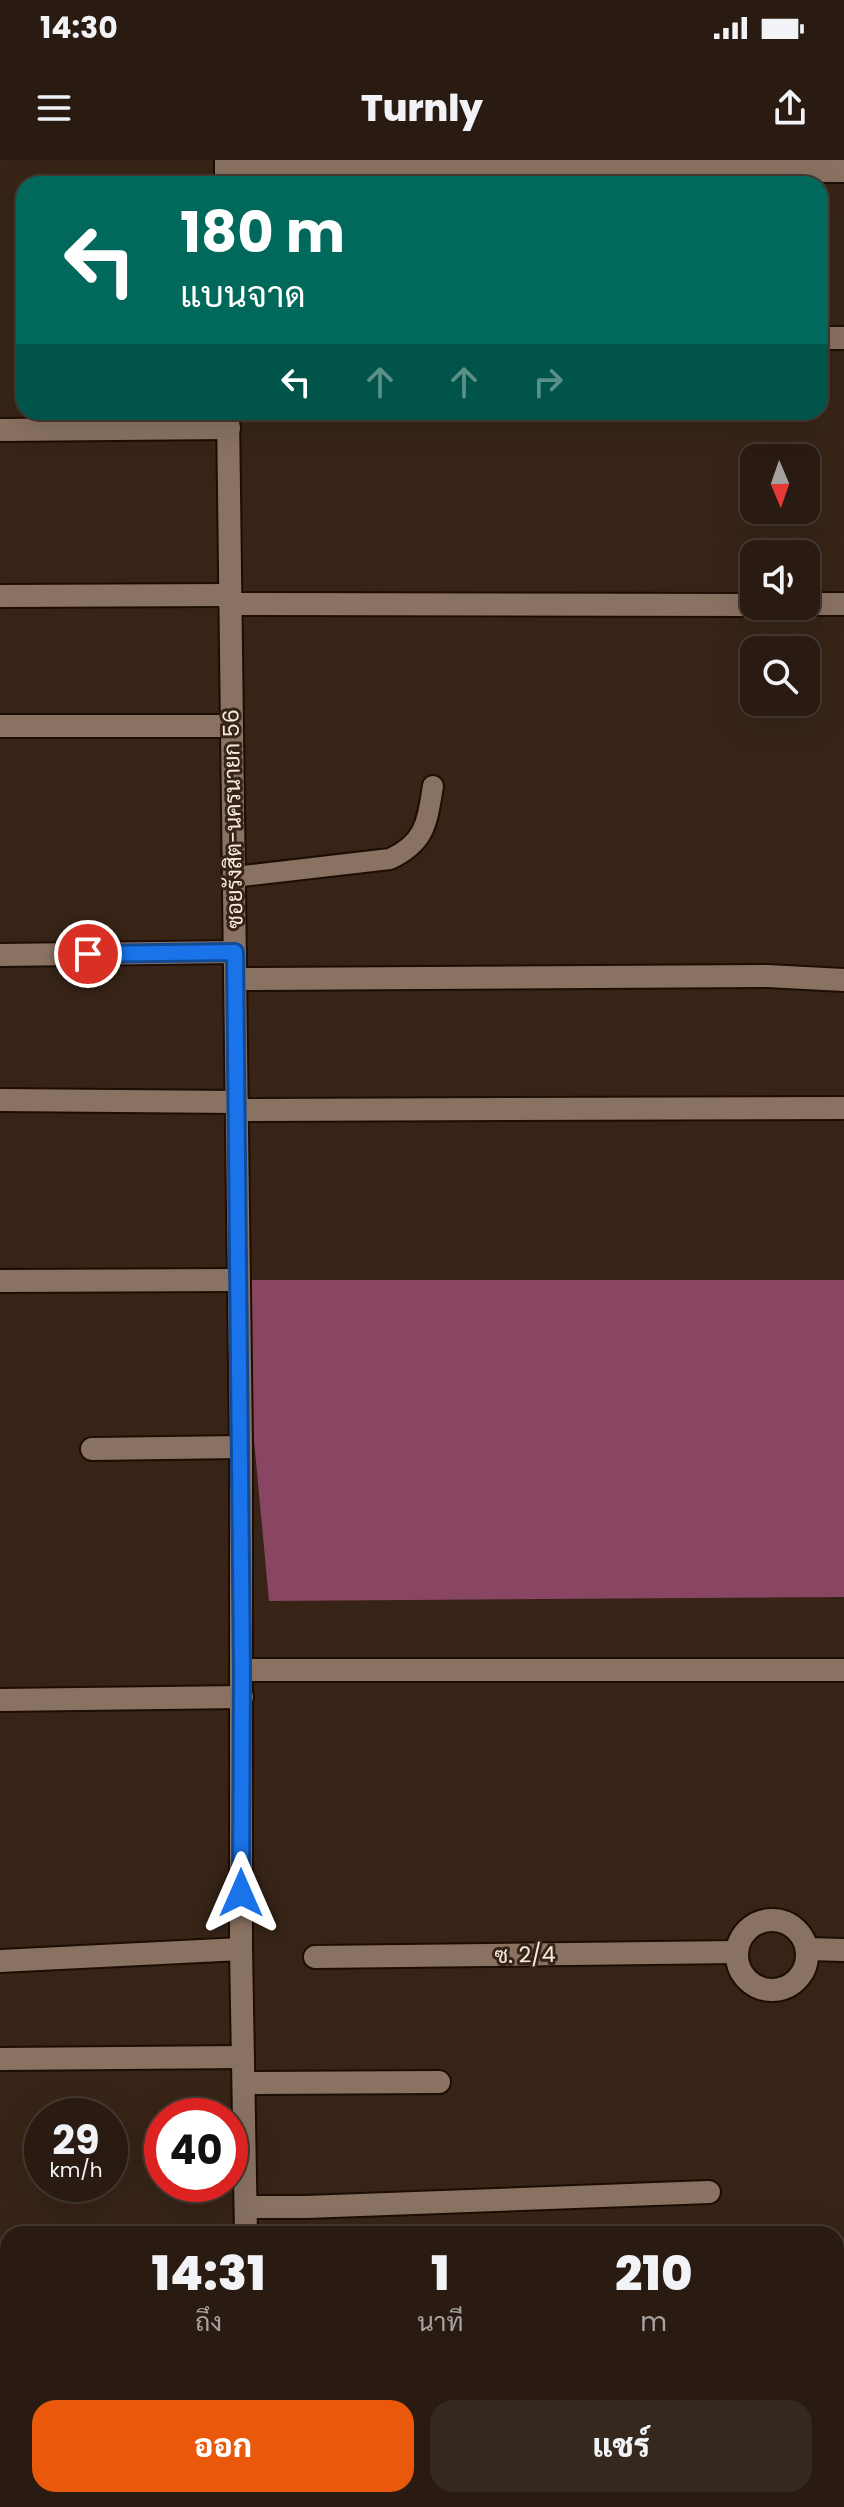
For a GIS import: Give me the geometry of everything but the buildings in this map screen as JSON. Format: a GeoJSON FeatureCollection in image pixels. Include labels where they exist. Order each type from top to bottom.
{"type":"FeatureCollection","features":[{"type":"Feature","properties":{"kind":"street"},"geometry":{"type":"LineString","coordinates":[[226,171],[844,171]]}},
{"type":"Feature","properties":{"kind":"street"},"geometry":{"type":"LineString","coordinates":[[0,430],[228,420]]}},
{"type":"Feature","properties":{"kind":"street","name":"ซอยรังสิต-นครนายก 56"},"geometry":{"type":"LineString","coordinates":[[228,420],[238,1106],[241,1949],[246,2226]]}},
{"type":"Feature","properties":{"kind":"street"},"geometry":{"type":"LineString","coordinates":[[0,596],[740,605]]}},
{"type":"Feature","properties":{"kind":"street"},"geometry":{"type":"LineString","coordinates":[[820,604],[844,604]]}},
{"type":"Feature","properties":{"kind":"street"},"geometry":{"type":"LineString","coordinates":[[0,726],[232,726]]}},
{"type":"Feature","properties":{"kind":"street"},"geometry":{"type":"LineString","coordinates":[[0,955],[235,952]]}},
{"type":"Feature","properties":{"kind":"street"},"geometry":{"type":"LineString","coordinates":[[236,979],[767,976],[844,980]]}},
{"type":"Feature","properties":{"kind":"street"},"geometry":{"type":"LineString","coordinates":[[0,1100],[238,1106],[844,1108]]}},
{"type":"Feature","properties":{"kind":"street"},"geometry":{"type":"LineString","coordinates":[[0,1281],[239,1280]]}},
{"type":"Feature","properties":{"kind":"street"},"geometry":{"type":"LineString","coordinates":[[92,1449],[241,1447]]}},
{"type":"Feature","properties":{"kind":"street"},"geometry":{"type":"LineString","coordinates":[[242,1670],[844,1670]]}},
{"type":"Feature","properties":{"kind":"street"},"geometry":{"type":"LineString","coordinates":[[0,1700],[242,1697]]}},
{"type":"Feature","properties":{"kind":"street"},"geometry":{"type":"LineString","coordinates":[[765,1920],[787,1923],[803,1939],[807,1961],[795,1981],[773,1990],[751,1983],[743,1975],[737,1964],[736,1952],[745,1932],[765,1920]]}},
{"type":"Feature","properties":{"kind":"street"},"geometry":{"type":"LineString","coordinates":[[0,1961],[241,1949]]}},
{"type":"Feature","properties":{"kind":"street"},"geometry":{"type":"LineString","coordinates":[[807,1949],[844,1950]]}},
{"type":"Feature","properties":{"kind":"street","name":"ซ. 2/4"},"geometry":{"type":"LineString","coordinates":[[315,1957],[736,1952]]}},
{"type":"Feature","properties":{"kind":"street"},"geometry":{"type":"LineString","coordinates":[[0,2059],[243,2057]]}},
{"type":"Feature","properties":{"kind":"street"},"geometry":{"type":"LineString","coordinates":[[244,2083],[439,2082]]}},
{"type":"Feature","properties":{"kind":"street"},"geometry":{"type":"LineString","coordinates":[[246,2207],[709,2192]]}},
{"type":"Feature","properties":{"kind":"lane"},"geometry":{"type":"LineString","coordinates":[[234,877],[390,859],[407,851],[420,839],[428,820],[433,786]]}},
{"type":"Feature","properties":{"kind":"shaded area"},"geometry":{"type":"Polygon","coordinates":[[[239,1280],[844,1280],[844,1597],[269,1601],[239,1280]]]}},
{"type":"Feature","properties":{"kind":"route"},"geometry":{"type":"LineString","coordinates":[[88,954],[235,952],[242,1670],[241,1893]]}}]}
